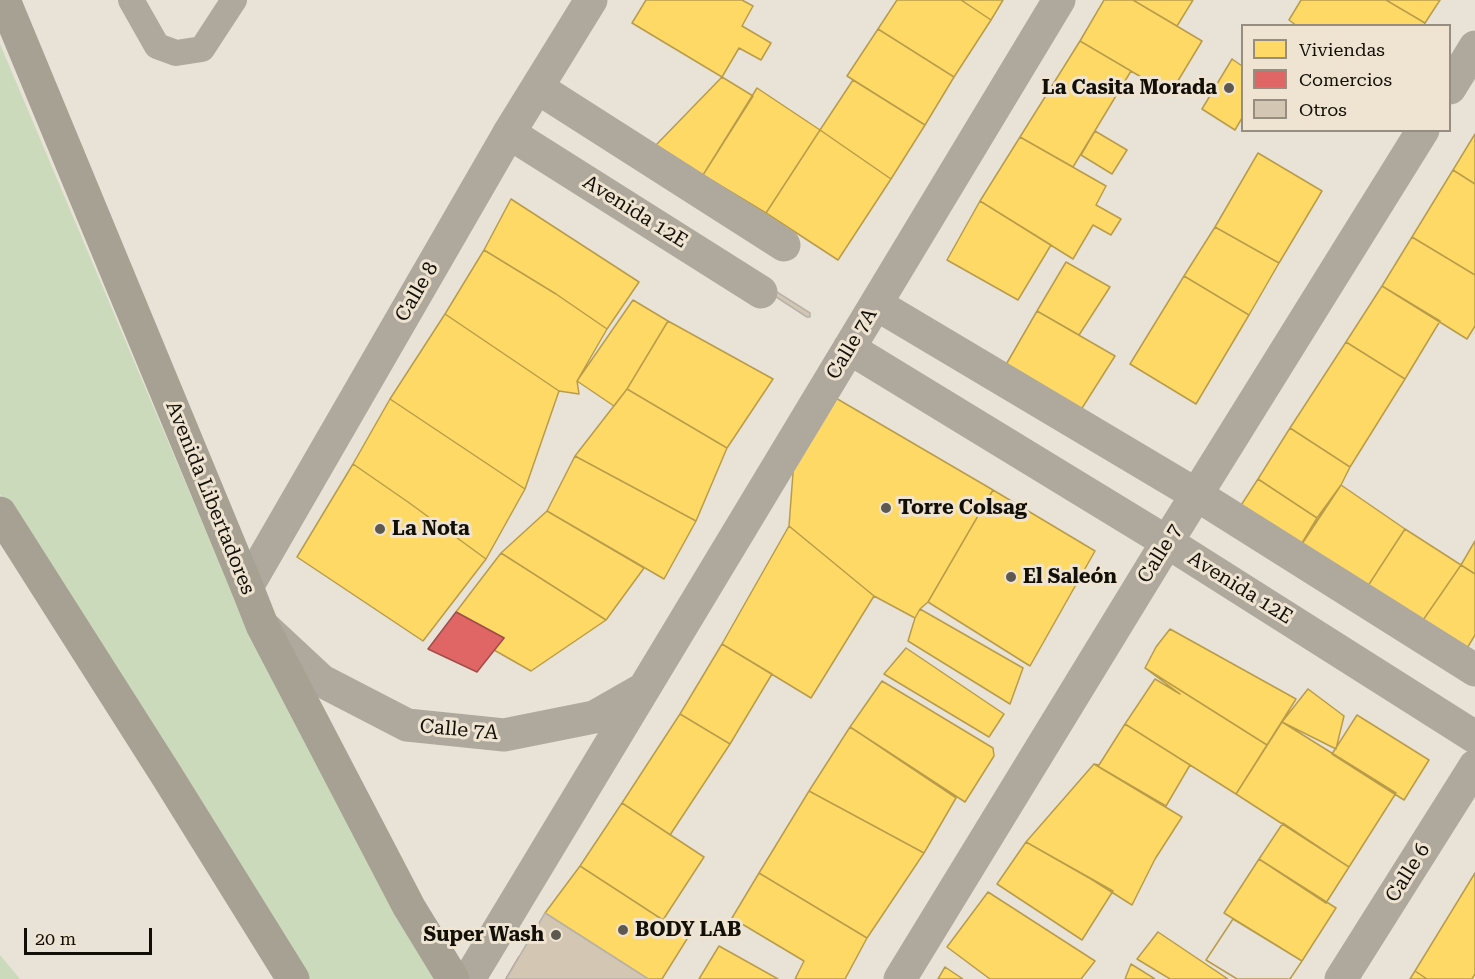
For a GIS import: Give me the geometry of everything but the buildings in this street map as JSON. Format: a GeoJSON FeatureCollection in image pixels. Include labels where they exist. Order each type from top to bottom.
{"type":"FeatureCollection","features":[{"type":"Feature","properties":{"kind":"main road","name":"Avenida Libertadores"},"geometry":{"type":"LineString","coordinates":[[4,0],[262,625],[409,907],[453,979]]}},
{"type":"Feature","properties":{"kind":"main road"},"geometry":{"type":"LineString","coordinates":[[0,513],[293,979]]}},
{"type":"Feature","properties":{"kind":"street","name":"Calle 8"},"geometry":{"type":"LineString","coordinates":[[247,587],[509,133],[591,0]]}},
{"type":"Feature","properties":{"kind":"street","name":"Calle 7A"},"geometry":{"type":"LineString","coordinates":[[469,979],[1059,0]]}},
{"type":"Feature","properties":{"kind":"street"},"geometry":{"type":"LineString","coordinates":[[1451,85],[1475,47]]}},
{"type":"Feature","properties":{"kind":"street"},"geometry":{"type":"LineString","coordinates":[[538,88],[784,245]]}},
{"type":"Feature","properties":{"kind":"street","name":"Calle 7"},"geometry":{"type":"LineString","coordinates":[[900,979],[1167,542],[1422,132]]}},
{"type":"Feature","properties":{"kind":"street","name":"Avenida 12E"},"geometry":{"type":"LineString","coordinates":[[509,133],[761,292]]}},
{"type":"Feature","properties":{"kind":"street"},"geometry":{"type":"LineString","coordinates":[[876,304],[1197,495],[1475,670]]}},
{"type":"Feature","properties":{"kind":"street","name":"Avenida 12E"},"geometry":{"type":"LineString","coordinates":[[849,348],[1167,542],[1475,737]]}},
{"type":"Feature","properties":{"kind":"street","name":"Calle 7A"},"geometry":{"type":"LineString","coordinates":[[262,625],[322,681],[407,725],[504,735],[594,717],[644,688]]}},
{"type":"Feature","properties":{"kind":"street","name":"Calle 6"},"geometry":{"type":"LineString","coordinates":[[1341,979],[1475,766]]}},
{"type":"Feature","properties":{"kind":"lane"},"geometry":{"type":"LineString","coordinates":[[130,0],[157,46],[176,53],[202,49],[234,0]]}},
{"type":"Feature","properties":{"kind":"green space"},"geometry":{"type":"Polygon","coordinates":[[[0,44],[246,626],[444,979],[304,979],[0,494],[0,44]]]}},
{"type":"Feature","properties":{"kind":"green space"},"geometry":{"type":"Polygon","coordinates":[[[0,955],[20,979],[0,979],[0,955]]]}},
{"type":"Feature","properties":{"kind":"place","name":"La Casita Morada"},"geometry":{"type":"Point","coordinates":[1229,88]}},
{"type":"Feature","properties":{"kind":"place","name":"Torre Colsag"},"geometry":{"type":"Point","coordinates":[886,508]}},
{"type":"Feature","properties":{"kind":"place","name":"La Nota"},"geometry":{"type":"Point","coordinates":[380,529]}},
{"type":"Feature","properties":{"kind":"place","name":"El Saleón"},"geometry":{"type":"Point","coordinates":[1011,577]}},
{"type":"Feature","properties":{"kind":"place","name":"BODY LAB"},"geometry":{"type":"Point","coordinates":[623,930]}},
{"type":"Feature","properties":{"kind":"place","name":"Super Wash"},"geometry":{"type":"Point","coordinates":[556,935]}}]}
